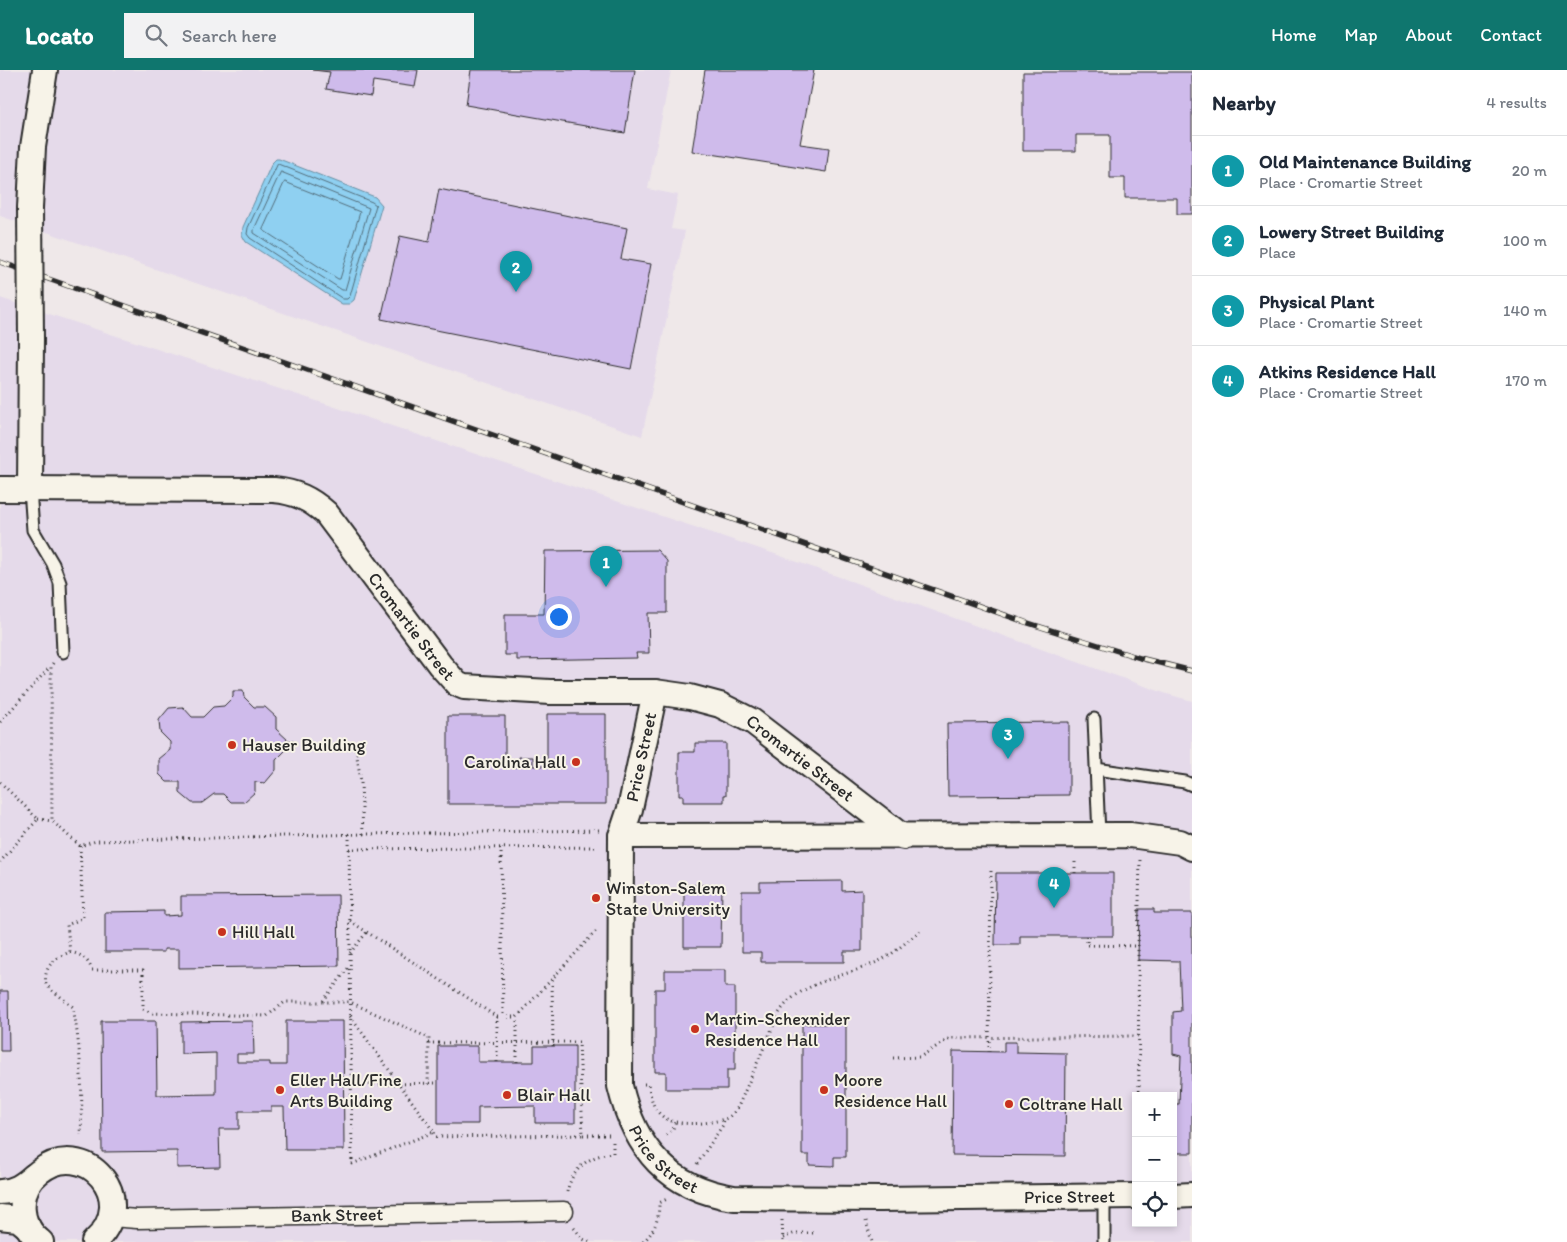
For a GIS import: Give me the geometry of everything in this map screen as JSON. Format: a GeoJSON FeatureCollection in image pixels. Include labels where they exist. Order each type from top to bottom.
{"type":"FeatureCollection","features":[{"type":"Feature","properties":{"kind":"street"},"geometry":{"type":"LineString","coordinates":[[30,489],[30,208],[33,147],[45,70]]}},
{"type":"Feature","properties":{"kind":"street","name":"Cromartie Street"},"geometry":{"type":"LineString","coordinates":[[0,489],[274,490],[298,494],[312,501],[326,513],[440,665],[457,684],[473,688],[550,692],[655,692],[690,697],[720,705],[752,721],[904,837]]}},
{"type":"Feature","properties":{"kind":"street","name":"Price Street"},"geometry":{"type":"LineString","coordinates":[[655,692],[630,809],[617,838],[620,1086],[630,1121],[648,1150],[664,1169],[699,1191],[734,1198],[880,1199],[1132,1196]]}},
{"type":"Feature","properties":{"kind":"street"},"geometry":{"type":"LineString","coordinates":[[617,838],[1130,835],[1180,842],[1192,848]]}},
{"type":"Feature","properties":{"kind":"street"},"geometry":{"type":"LineString","coordinates":[[0,1192],[16,1189],[46,1166],[67,1161],[81,1163],[94,1169],[104,1180],[111,1194],[112,1201],[111,1217],[105,1231],[94,1242]]}},
{"type":"Feature","properties":{"kind":"street"},"geometry":{"type":"LineString","coordinates":[[34,1234],[23,1214],[23,1200],[27,1186],[35,1175]]}},
{"type":"Feature","properties":{"kind":"street"},"geometry":{"type":"LineString","coordinates":[[1177,1196],[1192,1195]]}},
{"type":"Feature","properties":{"kind":"street","name":"Bank Street"},"geometry":{"type":"LineString","coordinates":[[111,1217],[137,1219],[564,1211]]}},
{"type":"Feature","properties":{"kind":"street"},"geometry":{"type":"LineString","coordinates":[[0,1217],[18,1219],[34,1234]]}},
{"type":"Feature","properties":{"kind":"lane"},"geometry":{"type":"LineString","coordinates":[[30,489],[33,530],[53,564],[60,583],[64,652]]}},
{"type":"Feature","properties":{"kind":"lane"},"geometry":{"type":"LineString","coordinates":[[1094,719],[1099,835]]}},
{"type":"Feature","properties":{"kind":"lane"},"geometry":{"type":"LineString","coordinates":[[1096,769],[1185,782],[1192,785]]}},
{"type":"Feature","properties":{"kind":"lane"},"geometry":{"type":"LineString","coordinates":[[1104,1196],[1104,1242]]}},
{"type":"Feature","properties":{"kind":"path"},"geometry":{"type":"LineString","coordinates":[[0,722],[64,652]]}},
{"type":"Feature","properties":{"kind":"path"},"geometry":{"type":"LineString","coordinates":[[50,666],[52,821]]}},
{"type":"Feature","properties":{"kind":"path"},"geometry":{"type":"LineString","coordinates":[[355,744],[362,782],[363,834]]}},
{"type":"Feature","properties":{"kind":"path"},"geometry":{"type":"LineString","coordinates":[[0,782],[38,819],[52,821],[80,846],[82,918],[67,925],[70,952]]}},
{"type":"Feature","properties":{"kind":"path"},"geometry":{"type":"LineString","coordinates":[[0,862],[38,819]]}},
{"type":"Feature","properties":{"kind":"path"},"geometry":{"type":"LineString","coordinates":[[80,846],[96,841],[349,834],[617,838]]}},
{"type":"Feature","properties":{"kind":"path"},"geometry":{"type":"LineString","coordinates":[[349,834],[352,1164],[434,1132]]}},
{"type":"Feature","properties":{"kind":"path"},"geometry":{"type":"LineString","coordinates":[[349,849],[501,848],[617,838]]}},
{"type":"Feature","properties":{"kind":"path"},"geometry":{"type":"LineString","coordinates":[[501,848],[503,1016]]}},
{"type":"Feature","properties":{"kind":"path"},"geometry":{"type":"LineString","coordinates":[[1075,873],[1076,850]]}},
{"type":"Feature","properties":{"kind":"path"},"geometry":{"type":"LineString","coordinates":[[1139,1092],[1138,946],[1140,850]]}},
{"type":"Feature","properties":{"kind":"path"},"geometry":{"type":"LineString","coordinates":[[990,1052],[991,870]]}},
{"type":"Feature","properties":{"kind":"path"},"geometry":{"type":"LineString","coordinates":[[350,920],[497,1017],[517,1017]]}},
{"type":"Feature","properties":{"kind":"path"},"geometry":{"type":"LineString","coordinates":[[517,1062],[517,1017],[601,926]]}},
{"type":"Feature","properties":{"kind":"path"},"geometry":{"type":"LineString","coordinates":[[620,1086],[648,1084],[656,1110],[664,1118],[675,1122],[691,1124],[729,1117],[738,1106],[778,1015],[790,999],[828,979],[883,959],[920,930]]}},
{"type":"Feature","properties":{"kind":"path"},"geometry":{"type":"LineString","coordinates":[[350,954],[367,932]]}},
{"type":"Feature","properties":{"kind":"path"},"geometry":{"type":"LineString","coordinates":[[1087,936],[1087,944],[1138,946]]}},
{"type":"Feature","properties":{"kind":"path"},"geometry":{"type":"LineString","coordinates":[[81,1135],[83,1097],[79,1044],[73,1007],[46,985],[44,975],[53,961],[70,952],[85,958],[92,970],[143,970],[143,1009],[152,1014],[267,1016],[285,1002],[350,1002],[429,1038],[428,1084]]}},
{"type":"Feature","properties":{"kind":"path"},"geometry":{"type":"LineString","coordinates":[[323,1001],[350,967]]}},
{"type":"Feature","properties":{"kind":"path"},"geometry":{"type":"LineString","coordinates":[[552,979],[553,1044]]}},
{"type":"Feature","properties":{"kind":"path"},"geometry":{"type":"LineString","coordinates":[[350,1016],[436,1137],[613,1135],[613,1153],[595,1157],[586,1161],[577,1169],[569,1182],[564,1211]]}},
{"type":"Feature","properties":{"kind":"path"},"geometry":{"type":"LineString","coordinates":[[497,1017],[497,1062]]}},
{"type":"Feature","properties":{"kind":"path"},"geometry":{"type":"LineString","coordinates":[[893,1058],[920,1057],[950,1038],[1138,1036]]}},
{"type":"Feature","properties":{"kind":"path"},"geometry":{"type":"LineString","coordinates":[[428,1043],[553,1044],[579,1042],[583,1135]]}},
{"type":"Feature","properties":{"kind":"path"},"geometry":{"type":"LineString","coordinates":[[344,1085],[438,1084]]}},
{"type":"Feature","properties":{"kind":"path"},"geometry":{"type":"LineString","coordinates":[[684,1183],[723,1126],[724,1119]]}},
{"type":"Feature","properties":{"kind":"path"},"geometry":{"type":"LineString","coordinates":[[669,1132],[673,1129],[675,1122]]}},
{"type":"Feature","properties":{"kind":"path"},"geometry":{"type":"LineString","coordinates":[[643,1242],[656,1225],[659,1203]]}},
{"type":"Feature","properties":{"kind":"path"},"geometry":{"type":"LineString","coordinates":[[782,1211],[783,1240],[795,1233],[817,1233]]}},
{"type":"Feature","properties":{"kind":"shaded area"},"geometry":{"type":"Polygon","coordinates":[[[0,70],[671,70],[648,189],[678,195],[671,229],[685,231],[642,436],[0,216],[0,70]]]}},
{"type":"Feature","properties":{"kind":"shaded area","name":"Winston-Salem State University"},"geometry":{"type":"Polygon","coordinates":[[[0,298],[326,404],[775,554],[1167,694],[1192,701],[1192,1242],[0,1242],[0,298]]]}},
{"type":"Feature","properties":{"kind":"water"},"geometry":{"type":"Polygon","coordinates":[[[276,159],[375,197],[382,205],[354,300],[349,304],[342,304],[246,242],[242,235],[243,227],[272,163],[276,159]]]}},
{"type":"Feature","properties":{"kind":"building"},"geometry":{"type":"Polygon","coordinates":[[[313,70],[418,70],[415,87],[373,81],[371,96],[326,89],[330,72],[313,70]]]}},
{"type":"Feature","properties":{"kind":"building"},"geometry":{"type":"Polygon","coordinates":[[[471,70],[635,70],[625,133],[466,105],[471,70]]]}},
{"type":"Feature","properties":{"kind":"building"},"geometry":{"type":"Polygon","coordinates":[[[705,70],[814,70],[800,144],[829,148],[826,172],[692,151],[705,70]]]}},
{"type":"Feature","properties":{"kind":"building"},"geometry":{"type":"Polygon","coordinates":[[[1023,72],[1192,72],[1192,214],[1177,214],[1177,198],[1125,198],[1125,178],[1110,178],[1110,135],[1076,135],[1076,151],[1023,151],[1023,72]]]}},
{"type":"Feature","properties":{"kind":"building"},"geometry":{"type":"Polygon","coordinates":[[[439,189],[627,228],[621,259],[651,264],[631,369],[381,319],[400,236],[429,242],[439,189]]]}},
{"type":"Feature","properties":{"kind":"building"},"geometry":{"type":"Polygon","coordinates":[[[657,550],[667,561],[667,613],[648,613],[649,653],[636,653],[637,658],[517,660],[517,655],[505,655],[505,614],[544,614],[545,551],[657,550]]]}},
{"type":"Feature","properties":{"kind":"building","name":"Hauser Building"},"geometry":{"type":"Polygon","coordinates":[[[233,691],[243,691],[244,697],[254,707],[265,707],[276,717],[276,729],[288,740],[293,741],[294,749],[286,750],[276,760],[276,770],[265,783],[255,782],[255,792],[244,802],[231,802],[223,794],[214,794],[202,803],[192,803],[180,793],[180,782],[167,782],[159,774],[159,759],[170,750],[170,742],[160,732],[159,720],[169,708],[183,707],[192,717],[203,717],[213,707],[224,706],[233,697],[233,691]]]}},
{"type":"Feature","properties":{"kind":"building","name":"Carolina Hall"},"geometry":{"type":"Polygon","coordinates":[[[547,714],[606,714],[606,804],[448,804],[448,716],[505,716],[505,767],[519,767],[519,757],[533,757],[533,766],[547,766],[547,714]]]}},
{"type":"Feature","properties":{"kind":"building"},"geometry":{"type":"Polygon","coordinates":[[[1069,722],[1069,795],[948,796],[947,723],[1069,722]]]}},
{"type":"Feature","properties":{"kind":"building"},"geometry":{"type":"Polygon","coordinates":[[[695,743],[726,743],[726,795],[724,795],[724,802],[683,802],[683,795],[679,795],[679,752],[695,752],[695,743]]]}},
{"type":"Feature","properties":{"kind":"building"},"geometry":{"type":"Polygon","coordinates":[[[996,873],[1113,873],[1113,936],[1020,936],[1020,945],[995,945],[996,873]]]}},
{"type":"Feature","properties":{"kind":"building","name":"Martin-Schexnider Residence Hall"},"geometry":{"type":"Polygon","coordinates":[[[842,881],[842,891],[862,890],[862,951],[844,951],[844,962],[761,962],[761,952],[742,952],[742,891],[760,891],[760,882],[842,881]]]}},
{"type":"Feature","properties":{"kind":"building"},"geometry":{"type":"Polygon","coordinates":[[[684,885],[722,885],[721,947],[684,947],[684,885]]]}},
{"type":"Feature","properties":{"kind":"building","name":"Hill Hall"},"geometry":{"type":"Polygon","coordinates":[[[338,895],[339,966],[179,968],[179,949],[164,949],[164,952],[105,952],[105,912],[164,911],[164,916],[181,915],[181,896],[338,895]]]}},
{"type":"Feature","properties":{"kind":"building"},"geometry":{"type":"Polygon","coordinates":[[[1139,909],[1154,909],[1154,913],[1192,913],[1192,1153],[1177,1153],[1177,1104],[1179,1104],[1181,1056],[1173,1054],[1173,1012],[1181,1011],[1179,961],[1138,960],[1139,909]]]}},
{"type":"Feature","properties":{"kind":"building","name":"Martin-Schexnider Residence Hall"},"geometry":{"type":"Polygon","coordinates":[[[665,970],[725,970],[725,987],[735,987],[735,1070],[727,1070],[727,1089],[666,1089],[666,1072],[655,1072],[655,989],[665,989],[665,970]]]}},
{"type":"Feature","properties":{"kind":"building"},"geometry":{"type":"Polygon","coordinates":[[[0,991],[8,991],[9,1051],[0,1051],[0,991]]]}},
{"type":"Feature","properties":{"kind":"building","name":"Eller Hall/Fine Arts Building"},"geometry":{"type":"Polygon","coordinates":[[[101,1021],[156,1021],[157,1095],[216,1094],[216,1053],[181,1054],[181,1022],[253,1021],[254,1054],[237,1054],[237,1062],[270,1062],[270,1065],[286,1065],[286,1021],[343,1021],[344,1150],[285,1150],[284,1107],[271,1107],[271,1111],[239,1111],[239,1129],[219,1129],[220,1167],[177,1168],[177,1151],[102,1152],[101,1021]]]}},
{"type":"Feature","properties":{"kind":"building","name":"Moore Residence Hall"},"geometry":{"type":"Polygon","coordinates":[[[802,1024],[846,1024],[846,1157],[834,1157],[834,1166],[809,1165],[809,1155],[802,1155],[802,1024]]]}},
{"type":"Feature","properties":{"kind":"building","name":"Coltrane Hall"},"geometry":{"type":"Polygon","coordinates":[[[1004,1042],[1016,1042],[1016,1052],[1066,1053],[1065,1156],[952,1155],[953,1051],[1004,1052],[1004,1042]]]}},
{"type":"Feature","properties":{"kind":"building","name":"Blair Hall"},"geometry":{"type":"Polygon","coordinates":[[[438,1046],[478,1046],[478,1062],[534,1062],[534,1046],[575,1046],[575,1123],[535,1123],[535,1106],[478,1107],[478,1124],[438,1124],[438,1046]]]}},
{"type":"Feature","properties":{"kind":"railway"},"geometry":{"type":"LineString","coordinates":[[0,262],[1025,622],[1140,658],[1192,671]]}},
{"type":"Feature","properties":{"kind":"place","name":"Lowery Street Building"},"geometry":{"type":"Point","coordinates":[516,292]}},
{"type":"Feature","properties":{"kind":"place","name":"Old Maintenance Building"},"geometry":{"type":"Point","coordinates":[606,587]}},
{"type":"Feature","properties":{"kind":"place","name":"Hauser Building"},"geometry":{"type":"Point","coordinates":[232,745]}},
{"type":"Feature","properties":{"kind":"place","name":"Physical Plant"},"geometry":{"type":"Point","coordinates":[1008,759]}},
{"type":"Feature","properties":{"kind":"place","name":"Carolina Hall"},"geometry":{"type":"Point","coordinates":[576,762]}},
{"type":"Feature","properties":{"kind":"place","name":"Winston-Salem State University"},"geometry":{"type":"Point","coordinates":[596,898]}},
{"type":"Feature","properties":{"kind":"place","name":"Atkins Residence Hall"},"geometry":{"type":"Point","coordinates":[1054,908]}},
{"type":"Feature","properties":{"kind":"place","name":"Hill Hall"},"geometry":{"type":"Point","coordinates":[222,932]}},
{"type":"Feature","properties":{"kind":"place","name":"Martin-Schexnider Residence Hall"},"geometry":{"type":"Point","coordinates":[695,1029]}},
{"type":"Feature","properties":{"kind":"place","name":"Eller Hall/Fine Arts Building"},"geometry":{"type":"Point","coordinates":[280,1090]}},
{"type":"Feature","properties":{"kind":"place","name":"Moore Residence Hall"},"geometry":{"type":"Point","coordinates":[824,1090]}},
{"type":"Feature","properties":{"kind":"place","name":"Blair Hall"},"geometry":{"type":"Point","coordinates":[507,1095]}},
{"type":"Feature","properties":{"kind":"place","name":"Coltrane Hall"},"geometry":{"type":"Point","coordinates":[1009,1104]}}]}
